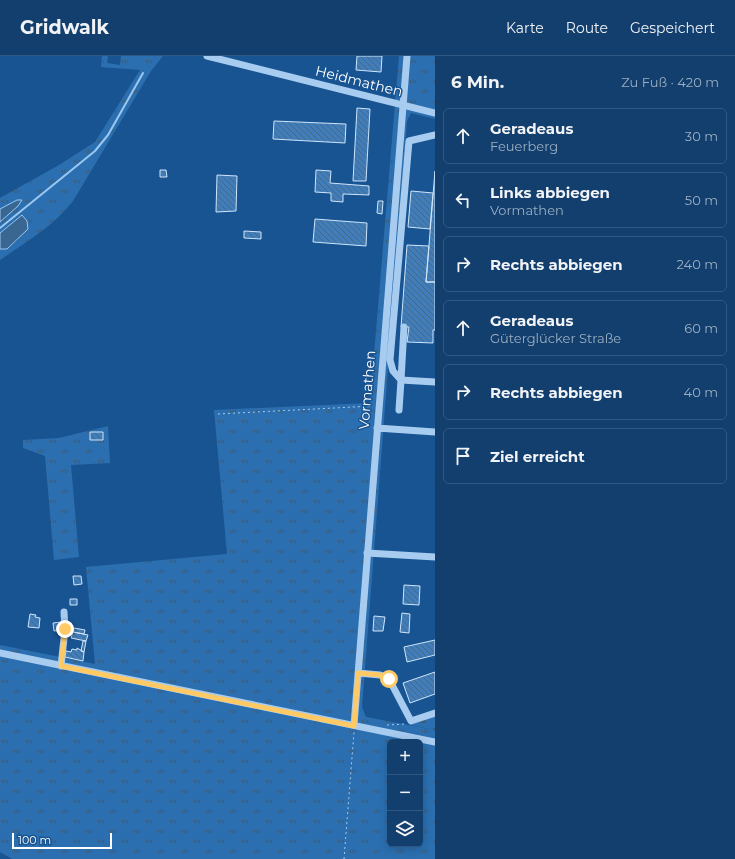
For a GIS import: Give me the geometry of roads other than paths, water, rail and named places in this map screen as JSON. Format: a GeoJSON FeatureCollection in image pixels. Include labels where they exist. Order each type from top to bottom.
{"type":"FeatureCollection","features":[{"type":"Feature","properties":{"kind":"street","name":"Heidmathen"},"geometry":{"type":"LineString","coordinates":[[207,56],[435,113]]}},
{"type":"Feature","properties":{"kind":"street","name":"Vormathen"},"geometry":{"type":"LineString","coordinates":[[354,726],[406,56]]}},
{"type":"Feature","properties":{"kind":"street"},"geometry":{"type":"LineString","coordinates":[[435,135],[409,141],[390,360],[392,371],[401,380],[435,382]]}},
{"type":"Feature","properties":{"kind":"street"},"geometry":{"type":"LineString","coordinates":[[398,410],[404,327]]}},
{"type":"Feature","properties":{"kind":"street"},"geometry":{"type":"LineString","coordinates":[[377,428],[435,432]]}},
{"type":"Feature","properties":{"kind":"street"},"geometry":{"type":"LineString","coordinates":[[367,553],[435,557]]}},
{"type":"Feature","properties":{"kind":"street"},"geometry":{"type":"LineString","coordinates":[[61,666],[65,629],[64,612]]}},
{"type":"Feature","properties":{"kind":"street"},"geometry":{"type":"LineString","coordinates":[[0,653],[435,742]]}},
{"type":"Feature","properties":{"kind":"street"},"geometry":{"type":"LineString","coordinates":[[358,673],[380,675],[389,679],[411,721],[435,713]]}},
{"type":"Feature","properties":{"kind":"waterway"},"geometry":{"type":"LineString","coordinates":[[0,228],[95,151],[108,135],[143,73]]}}]}
